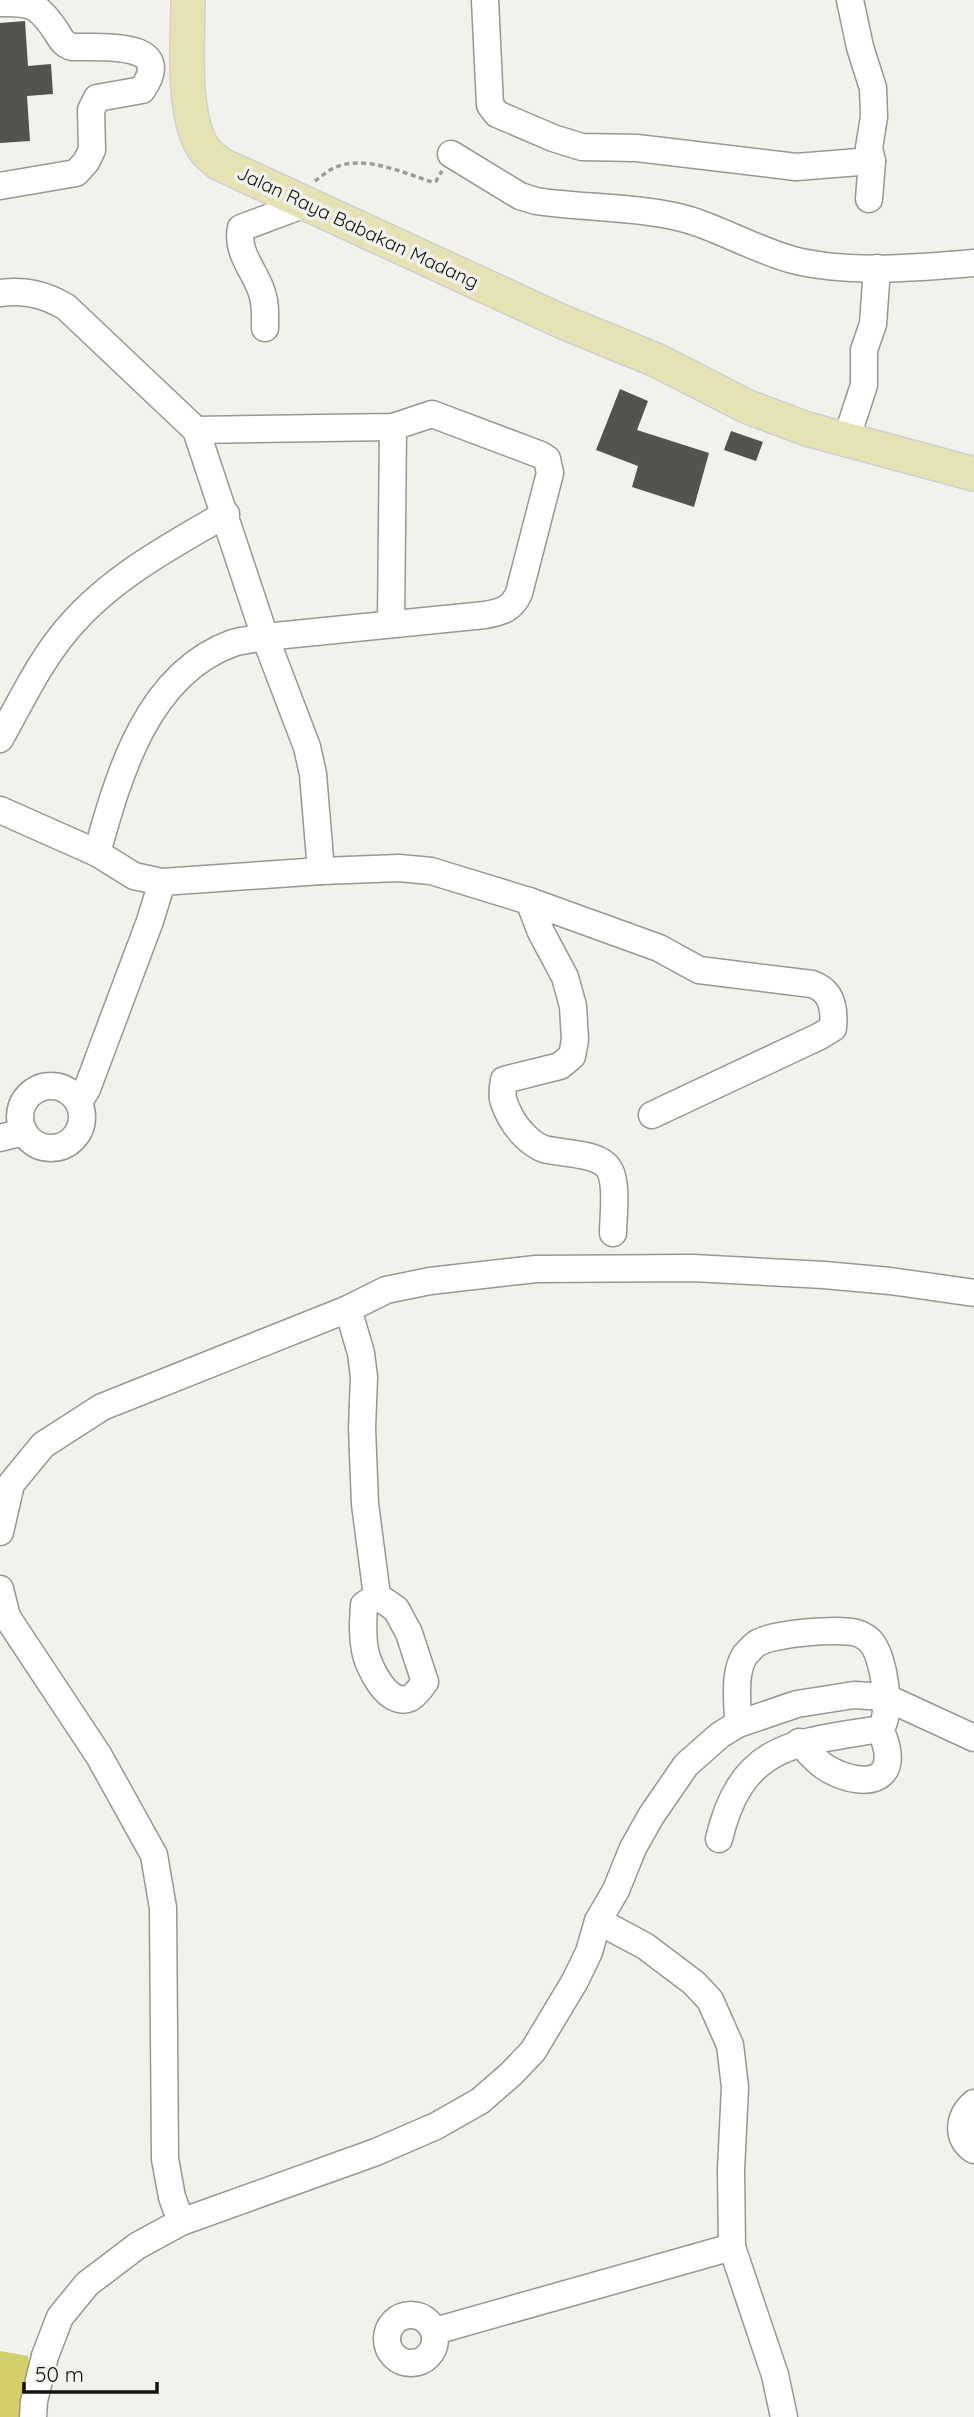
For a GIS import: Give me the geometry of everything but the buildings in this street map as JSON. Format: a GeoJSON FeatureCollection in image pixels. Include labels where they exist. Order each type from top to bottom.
{"type":"FeatureCollection","features":[{"type":"Feature","properties":{"kind":"main road","name":"Jalan Raya Babakan Madang"},"geometry":{"type":"LineString","coordinates":[[188,0],[190,104],[204,150],[220,164],[563,322],[656,360],[748,407],[807,429],[974,474]]}},
{"type":"Feature","properties":{"kind":"street"},"geometry":{"type":"LineString","coordinates":[[485,0],[491,105],[497,114],[552,138],[582,147],[637,148],[796,167],[872,161]]}},
{"type":"Feature","properties":{"kind":"street"},"geometry":{"type":"LineString","coordinates":[[850,0],[860,47],[873,88],[869,199]]}},
{"type":"Feature","properties":{"kind":"street"},"geometry":{"type":"LineString","coordinates":[[0,3],[32,4],[41,11],[64,44],[72,47],[133,49],[147,58],[151,68],[150,79],[142,90],[97,98],[91,110],[92,149],[86,162],[76,173],[0,186]]}},
{"type":"Feature","properties":{"kind":"street"},"geometry":{"type":"LineString","coordinates":[[451,154],[520,196],[536,201],[670,215],[697,221],[794,260],[877,268],[974,263]]}},
{"type":"Feature","properties":{"kind":"street"},"geometry":{"type":"LineString","coordinates":[[265,328],[264,301],[257,280],[243,256],[240,236],[242,228],[308,203]]}},
{"type":"Feature","properties":{"kind":"street"},"geometry":{"type":"LineString","coordinates":[[846,440],[864,385],[864,350],[873,324],[877,268]]}},
{"type":"Feature","properties":{"kind":"street"},"geometry":{"type":"LineString","coordinates":[[0,293],[33,293],[66,307],[196,430],[265,637],[310,759],[321,871]]}},
{"type":"Feature","properties":{"kind":"street"},"geometry":{"type":"LineString","coordinates":[[97,853],[125,760],[154,709],[171,687],[191,668],[213,653],[235,643],[265,637],[492,614],[508,609],[515,603],[550,473],[547,458],[438,415],[425,415],[393,427],[196,430]]}},
{"type":"Feature","properties":{"kind":"street"},"geometry":{"type":"LineString","coordinates":[[391,624],[393,427]]}},
{"type":"Feature","properties":{"kind":"street"},"geometry":{"type":"LineString","coordinates":[[0,739],[61,636],[97,598],[143,563],[226,514]]}},
{"type":"Feature","properties":{"kind":"street"},"geometry":{"type":"LineString","coordinates":[[0,810],[97,853],[134,876],[162,882],[321,871],[399,868],[430,871],[529,901],[659,948],[699,970],[812,984],[822,988],[831,999],[835,1015],[833,1028],[652,1115]]}},
{"type":"Feature","properties":{"kind":"street"},"geometry":{"type":"LineString","coordinates":[[79,1102],[84,1096],[162,882]]}},
{"type":"Feature","properties":{"kind":"street"},"geometry":{"type":"LineString","coordinates":[[529,901],[541,932],[565,977],[573,1006],[575,1040],[572,1056],[560,1066],[504,1080],[501,1097],[516,1128],[541,1148],[589,1157],[605,1164],[611,1171],[614,1196],[612,1233]]}},
{"type":"Feature","properties":{"kind":"street"},"geometry":{"type":"LineString","coordinates":[[49,1086],[66,1090],[79,1102],[82,1110],[80,1128],[70,1142],[62,1146],[45,1147],[12,1135],[26,1098],[40,1088],[49,1086]]}},
{"type":"Feature","properties":{"kind":"street"},"geometry":{"type":"LineString","coordinates":[[0,1532],[10,1484],[43,1445],[102,1407],[348,1309],[386,1290],[430,1281],[536,1269],[692,1268],[824,1275],[974,1293]]}},
{"type":"Feature","properties":{"kind":"street"},"geometry":{"type":"LineString","coordinates":[[348,1309],[361,1353],[364,1377],[362,1427],[365,1504],[377,1596]]}},
{"type":"Feature","properties":{"kind":"street"},"geometry":{"type":"LineString","coordinates":[[0,1589],[7,1617],[99,1756],[154,1855],[163,1908],[165,2159],[172,2197],[181,2222]]}},
{"type":"Feature","properties":{"kind":"street"},"geometry":{"type":"LineString","coordinates":[[719,1839],[728,1805],[737,1788],[766,1758],[799,1742],[880,1729],[885,1724],[886,1698],[882,1663],[871,1641],[858,1633],[815,1632],[776,1637],[757,1643],[744,1657],[737,1684],[738,1724]]}},
{"type":"Feature","properties":{"kind":"street"},"geometry":{"type":"LineString","coordinates":[[33,2417],[33,2401],[45,2356],[60,2317],[87,2284],[137,2246],[181,2222],[376,2152],[436,2126],[480,2101],[511,2074],[533,2051],[575,1981],[589,1952],[598,1921],[616,1890],[634,1848],[667,1790],[686,1765],[720,1735],[738,1724],[797,1704],[854,1695],[886,1698],[974,1738]]}},
{"type":"Feature","properties":{"kind":"street"},"geometry":{"type":"LineString","coordinates":[[799,1742],[825,1768],[855,1780],[873,1780],[885,1770],[887,1762],[887,1746],[880,1729]]}},
{"type":"Feature","properties":{"kind":"street"},"geometry":{"type":"LineString","coordinates":[[598,1921],[645,1946],[694,1983],[710,2000],[730,2045],[736,2087],[731,2170],[732,2247],[775,2375],[784,2417]]}},
{"type":"Feature","properties":{"kind":"street"},"geometry":{"type":"LineString","coordinates":[[974,2103],[962,2117],[961,2133],[969,2147],[974,2150]]}},
{"type":"Feature","properties":{"kind":"street"},"geometry":{"type":"LineString","coordinates":[[435,2331],[732,2247]]}},
{"type":"Feature","properties":{"kind":"path"},"geometry":{"type":"LineString","coordinates":[[308,203],[314,181],[335,167],[376,165],[432,182],[440,176],[451,154]]}},
{"type":"Feature","properties":{"kind":"shaded area"},"geometry":{"type":"Polygon","coordinates":[[[0,2351],[28,2356],[33,2417],[0,2417],[0,2351]]]}}]}
